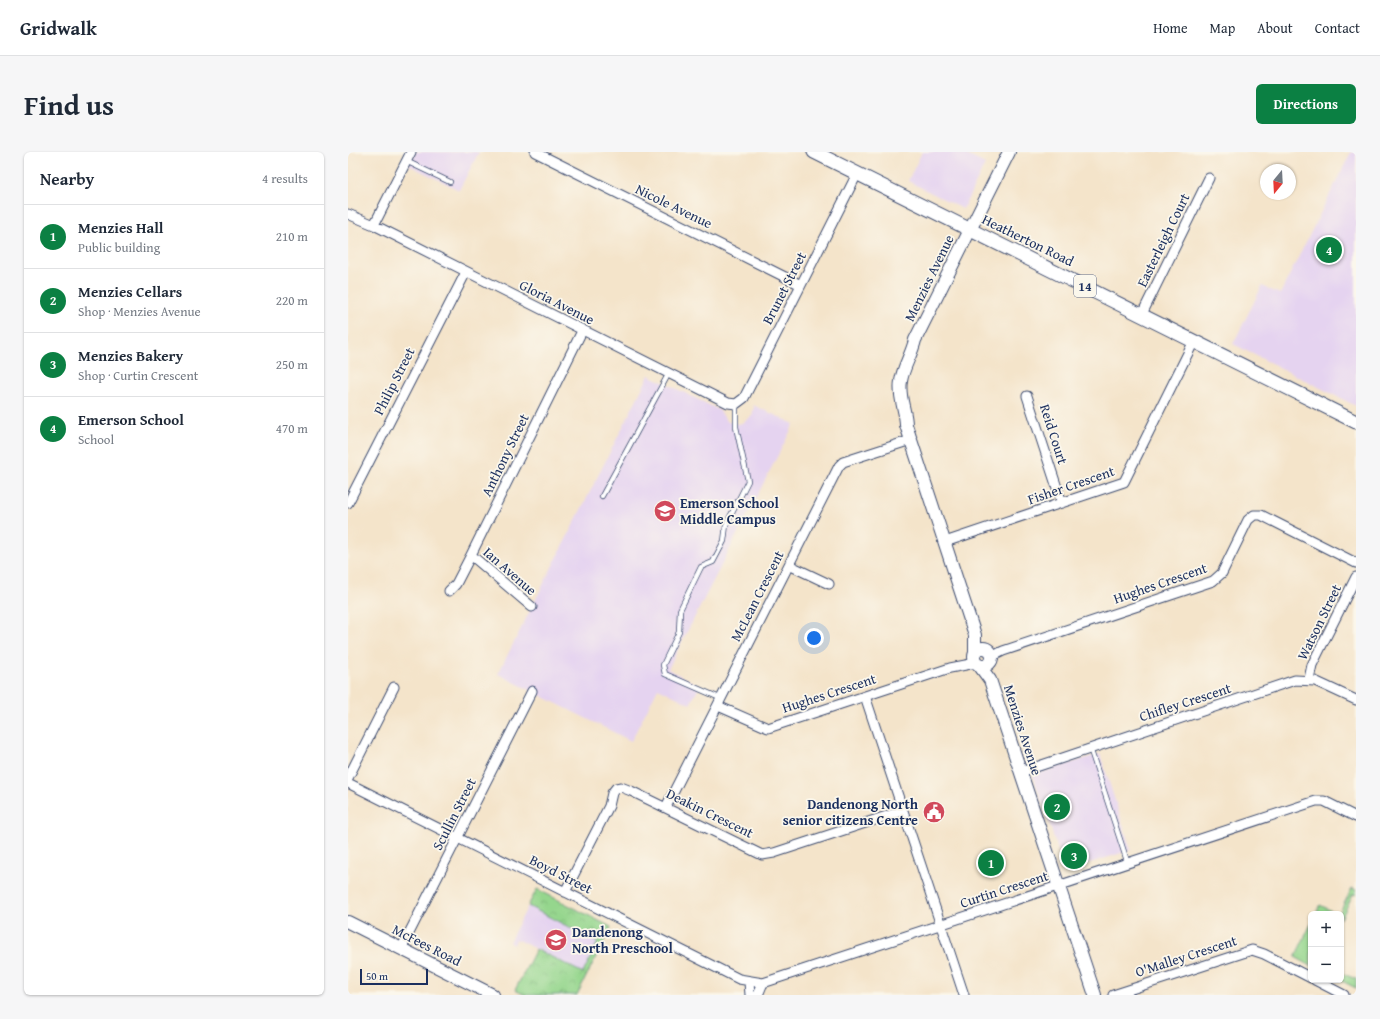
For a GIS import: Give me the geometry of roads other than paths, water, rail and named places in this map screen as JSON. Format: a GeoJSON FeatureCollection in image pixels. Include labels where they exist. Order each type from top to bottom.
{"type":"FeatureCollection","features":[{"type":"Feature","properties":{"kind":"main road","name":"Heatherton Road"},"geometry":{"type":"LineString","coordinates":[[814,152],[1142,314],[1356,422]]}},
{"type":"Feature","properties":{"kind":"street"},"geometry":{"type":"LineString","coordinates":[[374,225],[411,152]]}},
{"type":"Feature","properties":{"kind":"street","name":"Nicole Avenue"},"geometry":{"type":"LineString","coordinates":[[534,152],[801,285]]}},
{"type":"Feature","properties":{"kind":"street","name":"Menzies Avenue"},"geometry":{"type":"LineString","coordinates":[[1009,152],[915,340],[912,352],[900,382],[900,397],[906,417],[906,425],[1095,995]]}},
{"type":"Feature","properties":{"kind":"street","name":"Brunet Street"},"geometry":{"type":"LineString","coordinates":[[732,403],[744,398],[857,174]]}},
{"type":"Feature","properties":{"kind":"street","name":"Easterleigh Court"},"geometry":{"type":"LineString","coordinates":[[1142,314],[1209,178]]}},
{"type":"Feature","properties":{"kind":"street","name":"Gloria Avenue"},"geometry":{"type":"LineString","coordinates":[[348,214],[374,225],[582,331],[732,403]]}},
{"type":"Feature","properties":{"kind":"street","name":"Philip Street"},"geometry":{"type":"LineString","coordinates":[[348,503],[466,272]]}},
{"type":"Feature","properties":{"kind":"street","name":"Anthony Street"},"geometry":{"type":"LineString","coordinates":[[449,591],[456,584],[471,555],[582,331]]}},
{"type":"Feature","properties":{"kind":"street","name":"Fisher Crescent"},"geometry":{"type":"LineString","coordinates":[[945,542],[1124,482],[1194,341]]}},
{"type":"Feature","properties":{"kind":"street","name":"Reid Court"},"geometry":{"type":"LineString","coordinates":[[1027,396],[1062,503]]}},
{"type":"Feature","properties":{"kind":"street","name":"McLean Crescent"},"geometry":{"type":"LineString","coordinates":[[666,807],[839,466],[843,462],[911,440]]}},
{"type":"Feature","properties":{"kind":"street","name":"Hughes Crescent"},"geometry":{"type":"LineString","coordinates":[[720,703],[768,728],[1213,581],[1222,573],[1248,520],[1254,515],[1261,515],[1356,563]]}},
{"type":"Feature","properties":{"kind":"street","name":"Ian Avenue"},"geometry":{"type":"LineString","coordinates":[[471,555],[532,607]]}},
{"type":"Feature","properties":{"kind":"street"},"geometry":{"type":"LineString","coordinates":[[789,565],[829,584]]}},
{"type":"Feature","properties":{"kind":"street","name":"Watson Street"},"geometry":{"type":"LineString","coordinates":[[1309,679],[1312,665],[1356,577]]}},
{"type":"Feature","properties":{"kind":"street","name":"Chifley Crescent"},"geometry":{"type":"LineString","coordinates":[[1021,772],[1295,680],[1309,679],[1322,683],[1356,700]]}},
{"type":"Feature","properties":{"kind":"street"},"geometry":{"type":"LineString","coordinates":[[348,778],[394,687]]}},
{"type":"Feature","properties":{"kind":"street","name":"Scullin Street"},"geometry":{"type":"LineString","coordinates":[[401,949],[532,691]]}},
{"type":"Feature","properties":{"kind":"street"},"geometry":{"type":"LineString","coordinates":[[865,696],[964,995]]}},
{"type":"Feature","properties":{"kind":"street","name":"Boyd Street"},"geometry":{"type":"LineString","coordinates":[[348,783],[739,979],[749,982],[763,983]]}},
{"type":"Feature","properties":{"kind":"street","name":"Deakin Crescent"},"geometry":{"type":"LineString","coordinates":[[565,892],[609,806],[612,793],[616,788],[626,789],[666,807],[762,855],[774,853],[902,810]]}},
{"type":"Feature","properties":{"kind":"street","name":"Curtin Crescent"},"geometry":{"type":"LineString","coordinates":[[763,983],[1316,801],[1324,801],[1356,817]]}},
{"type":"Feature","properties":{"kind":"street","name":"McFees Road"},"geometry":{"type":"LineString","coordinates":[[348,922],[493,995]]}},
{"type":"Feature","properties":{"kind":"street","name":"O'Malley Crescent"},"geometry":{"type":"LineString","coordinates":[[1113,995],[1252,950],[1264,954],[1308,976]]}},
{"type":"Feature","properties":{"kind":"street"},"geometry":{"type":"LineString","coordinates":[[749,982],[750,995]]}},
{"type":"Feature","properties":{"kind":"street"},"geometry":{"type":"LineString","coordinates":[[758,995],[763,983]]}},
{"type":"Feature","properties":{"kind":"street"},"geometry":{"type":"LineString","coordinates":[[1321,983],[1344,995]]}},
{"type":"Feature","properties":{"kind":"lane"},"geometry":{"type":"LineString","coordinates":[[406,161],[450,182]]}},
{"type":"Feature","properties":{"kind":"lane"},"geometry":{"type":"LineString","coordinates":[[602,496],[669,373]]}},
{"type":"Feature","properties":{"kind":"lane"},"geometry":{"type":"LineString","coordinates":[[720,703],[664,674],[663,665],[679,632],[680,610],[701,567],[713,562],[724,541],[726,525],[748,481],[732,403]]}},
{"type":"Feature","properties":{"kind":"lane"},"geometry":{"type":"LineString","coordinates":[[1090,748],[1128,864]]}},
{"type":"Feature","properties":{"kind":"place","name":"Emerson School"},"geometry":{"type":"Point","coordinates":[1329,250]}},
{"type":"Feature","properties":{"kind":"place","name":"Emerson School Middle Campus"},"geometry":{"type":"Point","coordinates":[665,511]}},
{"type":"Feature","properties":{"kind":"place","name":"Menzies Cellars"},"geometry":{"type":"Point","coordinates":[1057,807]}},
{"type":"Feature","properties":{"kind":"place","name":"Dandenong North senior citizens Centre"},"geometry":{"type":"Point","coordinates":[934,812]}},
{"type":"Feature","properties":{"kind":"place","name":"Menzies Bakery"},"geometry":{"type":"Point","coordinates":[1074,856]}},
{"type":"Feature","properties":{"kind":"place","name":"Menzies Hall"},"geometry":{"type":"Point","coordinates":[991,863]}},
{"type":"Feature","properties":{"kind":"place","name":"Dandenong North Preschool"},"geometry":{"type":"Point","coordinates":[556,940]}}]}
